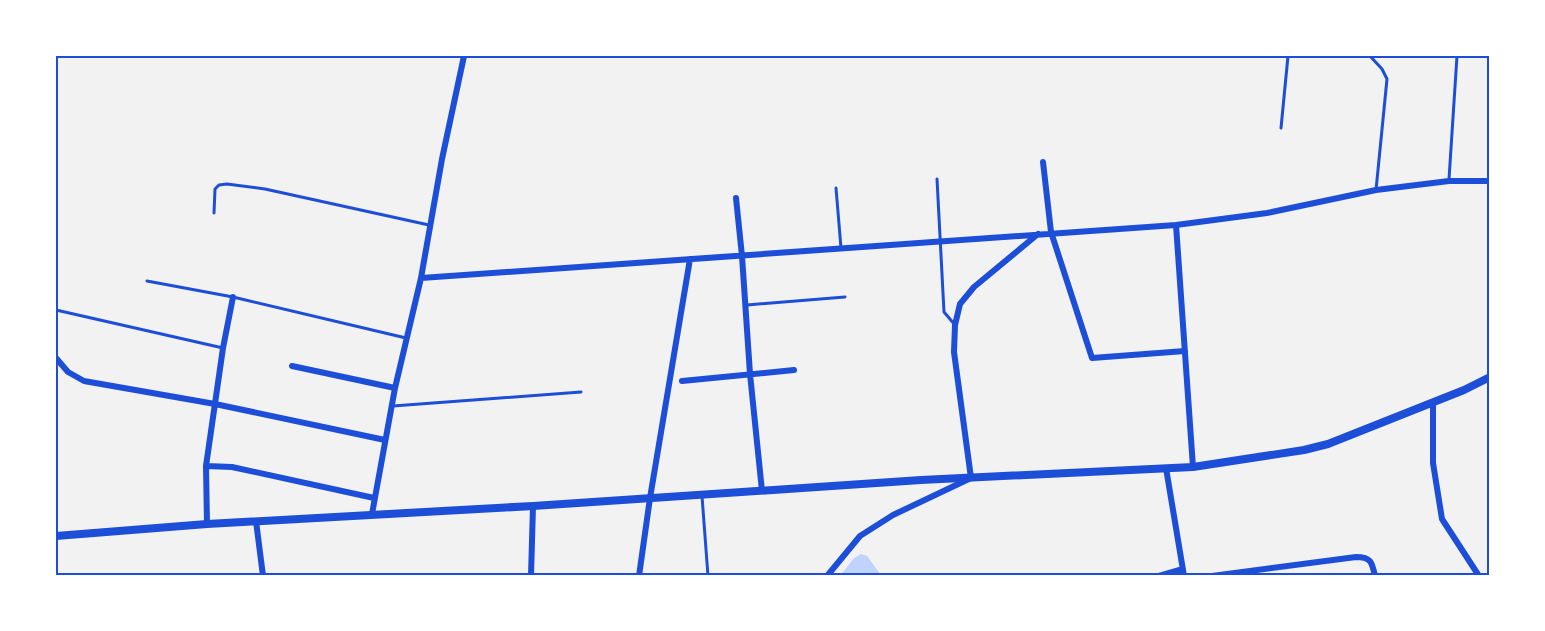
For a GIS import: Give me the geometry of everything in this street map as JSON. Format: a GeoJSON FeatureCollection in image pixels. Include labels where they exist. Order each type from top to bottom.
{"type":"FeatureCollection","features":[{"type":"Feature","properties":{"kind":"street"},"geometry":{"type":"LineString","coordinates":[[372,514],[391,406],[421,278],[429,225],[464,56]]}},
{"type":"Feature","properties":{"kind":"street"},"geometry":{"type":"LineString","coordinates":[[1043,162],[1051,232],[1092,358],[1185,351]]}},
{"type":"Feature","properties":{"kind":"street"},"geometry":{"type":"LineString","coordinates":[[421,278],[1176,225],[1267,213],[1376,190],[1449,181],[1490,181]]}},
{"type":"Feature","properties":{"kind":"street"},"geometry":{"type":"LineString","coordinates":[[736,198],[762,491]]}},
{"type":"Feature","properties":{"kind":"street"},"geometry":{"type":"LineString","coordinates":[[1176,225],[1192,467]]}},
{"type":"Feature","properties":{"kind":"street"},"geometry":{"type":"LineString","coordinates":[[971,478],[955,362],[955,325],[960,304],[974,287],[1040,233]]}},
{"type":"Feature","properties":{"kind":"street"},"geometry":{"type":"LineString","coordinates":[[639,576],[690,259]]}},
{"type":"Feature","properties":{"kind":"street"},"geometry":{"type":"LineString","coordinates":[[207,524],[206,466],[223,348],[233,297]]}},
{"type":"Feature","properties":{"kind":"street"},"geometry":{"type":"LineString","coordinates":[[56,358],[68,372],[84,381],[215,404],[385,440]]}},
{"type":"Feature","properties":{"kind":"street"},"geometry":{"type":"LineString","coordinates":[[292,366],[395,388]]}},
{"type":"Feature","properties":{"kind":"street"},"geometry":{"type":"LineString","coordinates":[[682,381],[794,370]]}},
{"type":"Feature","properties":{"kind":"street"},"geometry":{"type":"LineString","coordinates":[[56,536],[256,521],[1192,467],[1304,450],[1328,444],[1490,377]]}},
{"type":"Feature","properties":{"kind":"street"},"geometry":{"type":"LineString","coordinates":[[1433,402],[1433,463],[1442,519],[1479,576]]}},
{"type":"Feature","properties":{"kind":"street"},"geometry":{"type":"LineString","coordinates":[[206,466],[232,467],[374,498]]}},
{"type":"Feature","properties":{"kind":"street"},"geometry":{"type":"LineString","coordinates":[[1159,576],[1183,572],[1166,468]]}},
{"type":"Feature","properties":{"kind":"street"},"geometry":{"type":"LineString","coordinates":[[827,576],[860,536],[893,515],[971,478]]}},
{"type":"Feature","properties":{"kind":"street"},"geometry":{"type":"LineString","coordinates":[[531,576],[533,506]]}},
{"type":"Feature","properties":{"kind":"street"},"geometry":{"type":"LineString","coordinates":[[256,521],[263,576]]}},
{"type":"Feature","properties":{"kind":"street"},"geometry":{"type":"LineString","coordinates":[[1212,576],[1356,557],[1366,557],[1372,562],[1375,576]]}},
{"type":"Feature","properties":{"kind":"lane"},"geometry":{"type":"LineString","coordinates":[[1281,128],[1288,56]]}},
{"type":"Feature","properties":{"kind":"lane"},"geometry":{"type":"LineString","coordinates":[[1370,56],[1382,69],[1387,79],[1376,190]]}},
{"type":"Feature","properties":{"kind":"lane"},"geometry":{"type":"LineString","coordinates":[[1449,181],[1456,56]]}},
{"type":"Feature","properties":{"kind":"lane"},"geometry":{"type":"LineString","coordinates":[[936,178],[944,312],[955,325]]}},
{"type":"Feature","properties":{"kind":"lane"},"geometry":{"type":"LineString","coordinates":[[214,213],[215,189],[219,185],[227,184],[265,189],[429,225]]}},
{"type":"Feature","properties":{"kind":"lane"},"geometry":{"type":"LineString","coordinates":[[837,188],[841,248]]}},
{"type":"Feature","properties":{"kind":"lane"},"geometry":{"type":"LineString","coordinates":[[147,281],[233,297],[406,338]]}},
{"type":"Feature","properties":{"kind":"lane"},"geometry":{"type":"LineString","coordinates":[[745,305],[844,297]]}},
{"type":"Feature","properties":{"kind":"lane"},"geometry":{"type":"LineString","coordinates":[[56,310],[223,348]]}},
{"type":"Feature","properties":{"kind":"lane"},"geometry":{"type":"LineString","coordinates":[[391,406],[581,392]]}},
{"type":"Feature","properties":{"kind":"lane"},"geometry":{"type":"LineString","coordinates":[[702,494],[708,576]]}},
{"type":"Feature","properties":{"kind":"water"},"geometry":{"type":"Polygon","coordinates":[[[861,554],[867,556],[881,575],[841,575],[854,558],[861,554]]]}}]}
